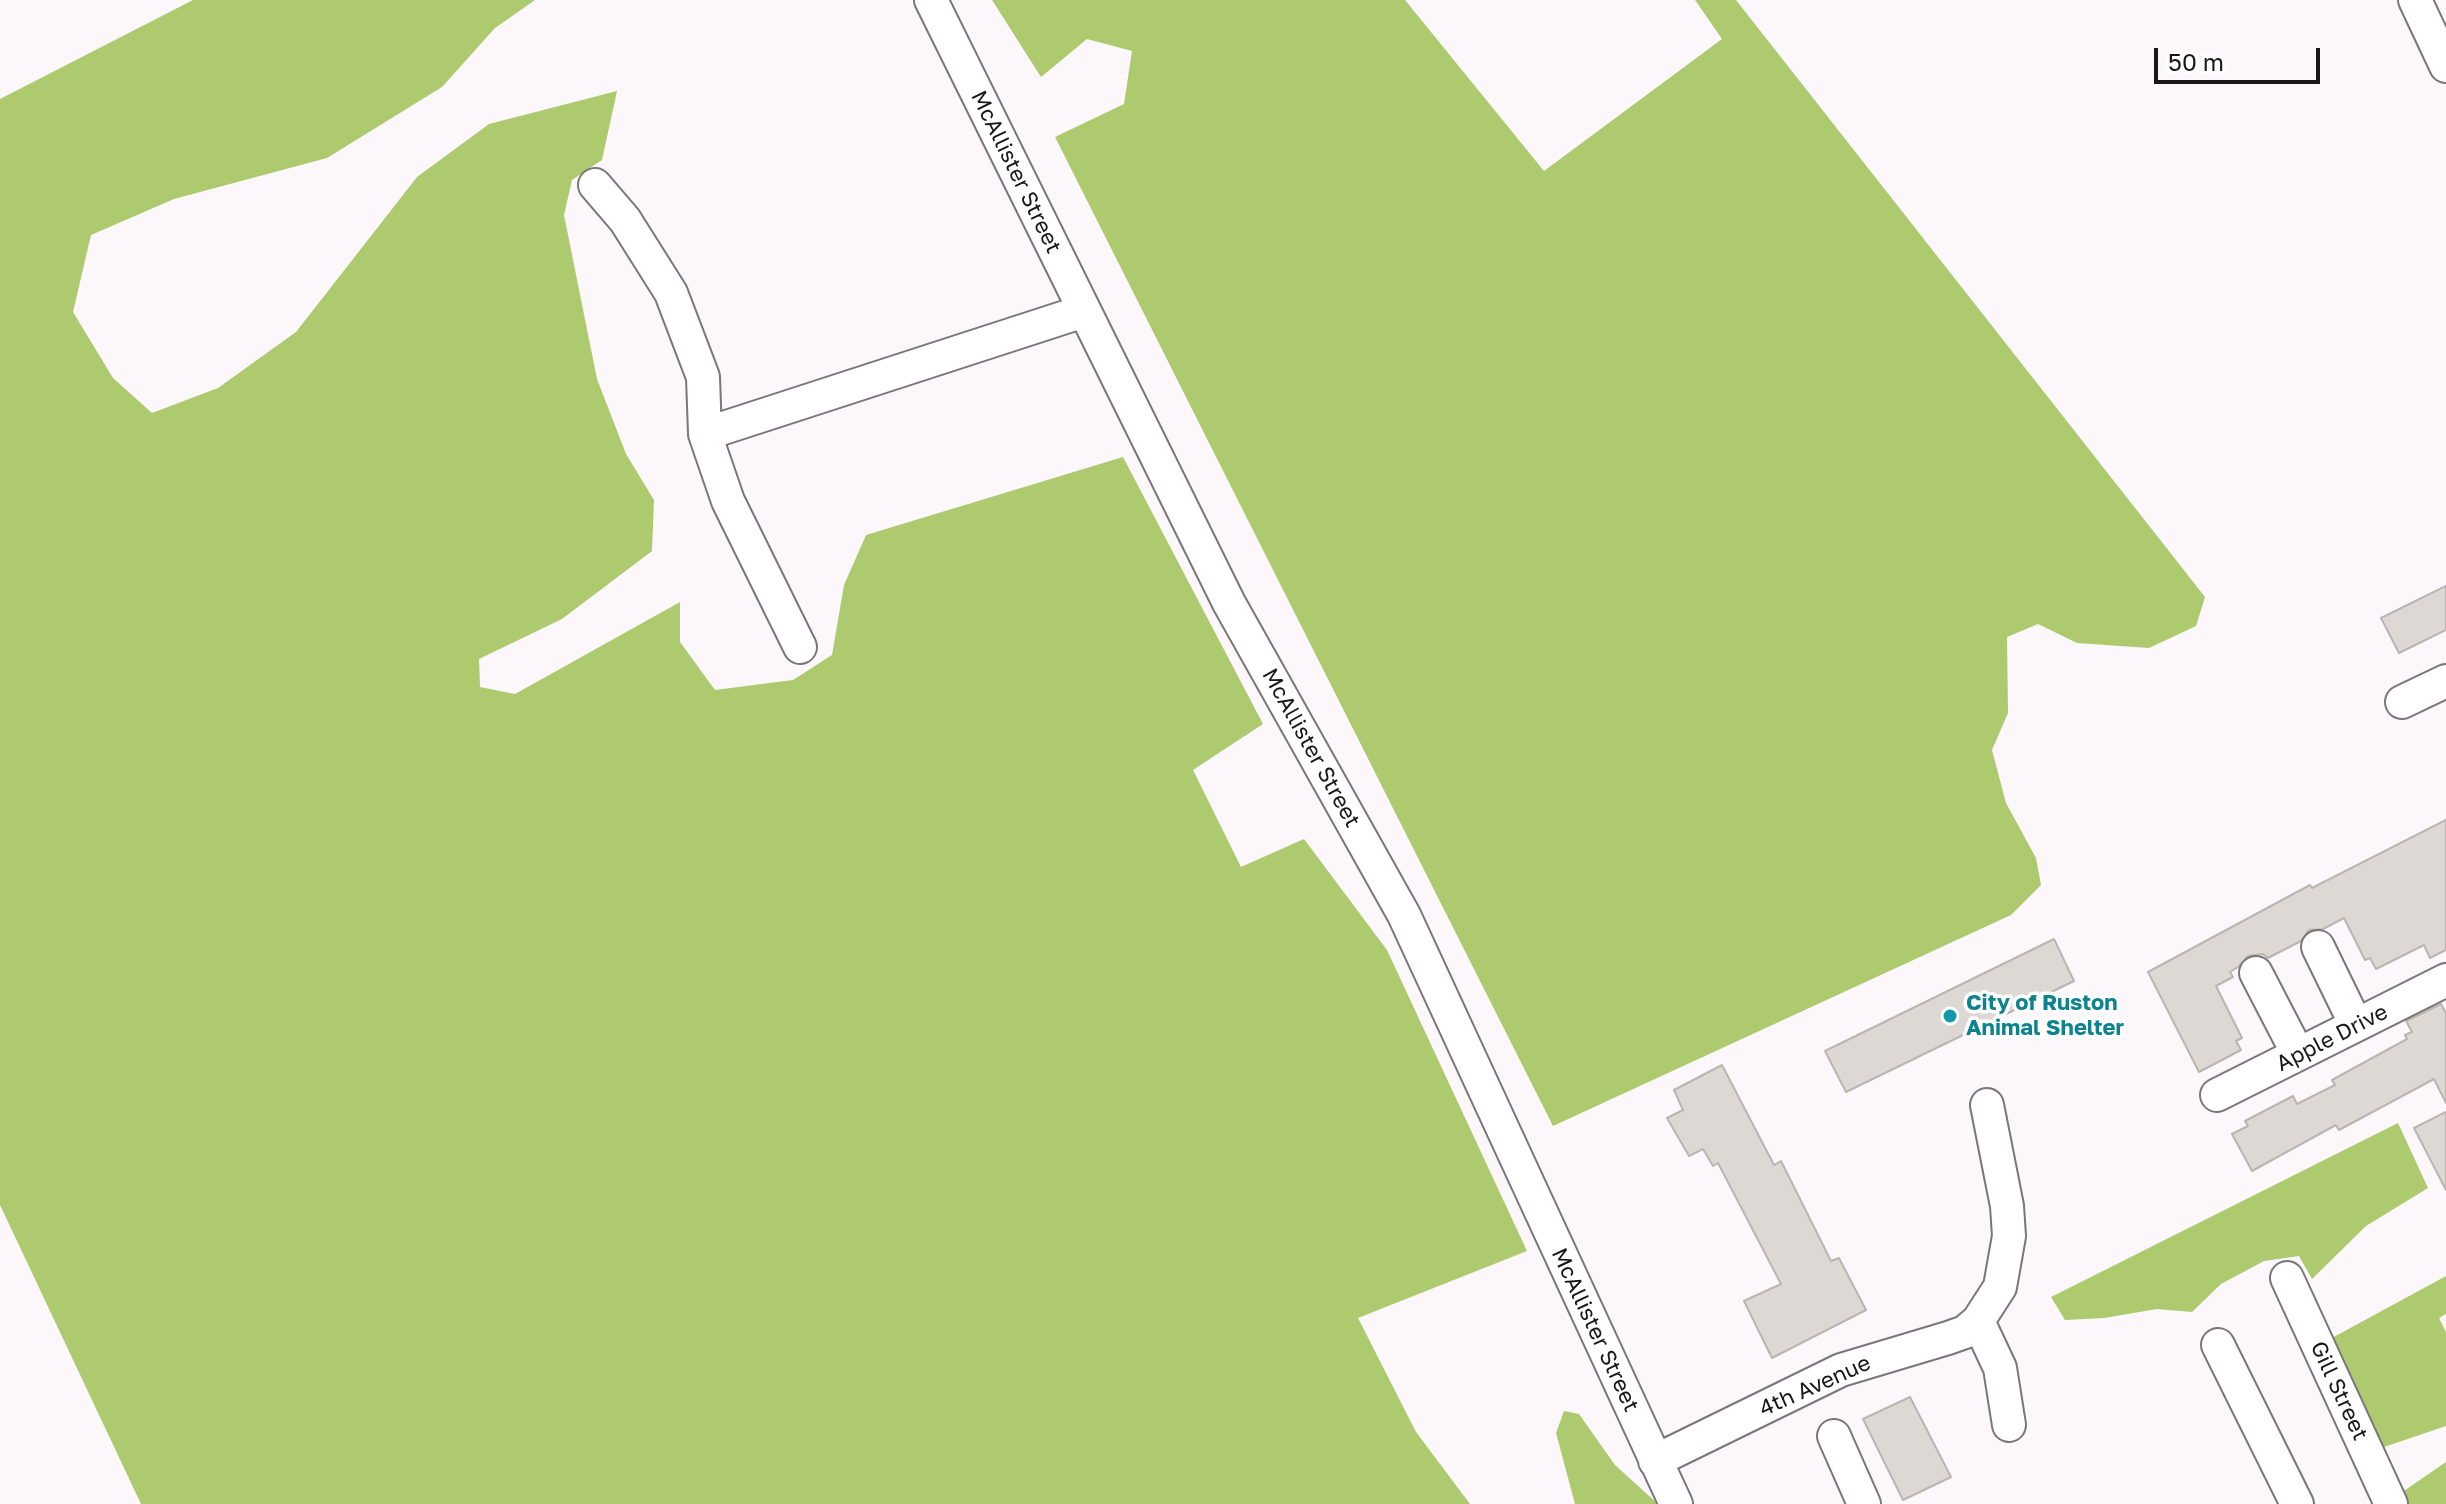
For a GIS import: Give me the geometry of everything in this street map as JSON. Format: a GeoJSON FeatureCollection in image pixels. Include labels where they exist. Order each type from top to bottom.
{"type":"FeatureCollection","features":[{"type":"Feature","properties":{"kind":"street","name":"McAllister Street"},"geometry":{"type":"LineString","coordinates":[[931,0],[1229,603],[1404,915],[1676,1504]]}},
{"type":"Feature","properties":{"kind":"street"},"geometry":{"type":"LineString","coordinates":[[2415,0],[2446,66]]}},
{"type":"Feature","properties":{"kind":"street"},"geometry":{"type":"LineString","coordinates":[[595,185],[625,220],[671,293],[703,377],[705,434],[728,501],[800,647]]}},
{"type":"Feature","properties":{"kind":"street"},"geometry":{"type":"LineString","coordinates":[[705,434],[1084,311]]}},
{"type":"Feature","properties":{"kind":"street"},"geometry":{"type":"LineString","coordinates":[[2402,702],[2446,681]]}},
{"type":"Feature","properties":{"kind":"street"},"geometry":{"type":"LineString","coordinates":[[2318,947],[2356,1025]]}},
{"type":"Feature","properties":{"kind":"street"},"geometry":{"type":"LineString","coordinates":[[2256,973],[2298,1054]]}},
{"type":"Feature","properties":{"kind":"street","name":"Apple Drive"},"geometry":{"type":"LineString","coordinates":[[2217,1095],[2446,980]]}},
{"type":"Feature","properties":{"kind":"street"},"geometry":{"type":"LineString","coordinates":[[1987,1105],[2007,1206],[2009,1236],[2000,1287],[1978,1321],[2000,1368],[2009,1425]]}},
{"type":"Feature","properties":{"kind":"street","name":"Gill Street"},"geometry":{"type":"LineString","coordinates":[[2287,1278],[2391,1504]]}},
{"type":"Feature","properties":{"kind":"street","name":"4th Avenue"},"geometry":{"type":"LineString","coordinates":[[1655,1461],[1841,1370],[1965,1332],[1978,1321]]}},
{"type":"Feature","properties":{"kind":"street"},"geometry":{"type":"LineString","coordinates":[[2218,1345],[2297,1504]]}},
{"type":"Feature","properties":{"kind":"street"},"geometry":{"type":"LineString","coordinates":[[1834,1436],[1864,1504]]}},
{"type":"Feature","properties":{"kind":"green space"},"geometry":{"type":"Polygon","coordinates":[[[193,0],[535,0],[495,28],[442,87],[327,158],[174,199],[91,235],[73,312],[113,378],[152,413],[218,388],[296,332],[417,177],[489,124],[617,91],[602,160],[572,180],[564,215],[597,379],[626,454],[654,500],[652,551],[562,619],[479,659],[480,687],[515,694],[680,602],[680,642],[715,690],[793,680],[832,655],[844,585],[866,535],[1123,457],[1263,724],[1193,770],[1241,867],[1304,839],[1387,950],[1527,1251],[1358,1318],[1416,1432],[1470,1504],[141,1504],[0,1205],[0,99],[193,0]]]}},
{"type":"Feature","properties":{"kind":"green space"},"geometry":{"type":"Polygon","coordinates":[[[992,0],[1405,0],[1544,171],[1722,39],[1695,0],[1736,0],[2205,597],[2196,626],[2149,648],[2077,643],[2038,624],[2007,637],[2008,713],[1992,750],[2006,803],[2036,858],[2041,885],[2011,915],[1553,1126],[1055,137],[1124,104],[1132,51],[1087,39],[1041,77],[992,0]]]}},
{"type":"Feature","properties":{"kind":"green space"},"geometry":{"type":"Polygon","coordinates":[[[2398,1123],[2428,1188],[2366,1226],[2312,1279],[2299,1256],[2264,1261],[2221,1284],[2192,1312],[2157,1309],[2104,1318],[2065,1320],[2051,1297],[2398,1123]]]}},
{"type":"Feature","properties":{"kind":"green space"},"geometry":{"type":"Polygon","coordinates":[[[2446,1276],[2446,1314],[2439,1318],[2446,1332],[2446,1426],[2384,1447],[2330,1339],[2446,1276]]]}},
{"type":"Feature","properties":{"kind":"green space"},"geometry":{"type":"Polygon","coordinates":[[[1564,1411],[1579,1414],[1615,1465],[1658,1504],[1575,1504],[1556,1433],[1564,1411]]]}},
{"type":"Feature","properties":{"kind":"green space"},"geometry":{"type":"Polygon","coordinates":[[[2446,1462],[2446,1504],[2402,1504],[2398,1495],[2446,1462]]]}},
{"type":"Feature","properties":{"kind":"building"},"geometry":{"type":"Polygon","coordinates":[[[2446,586],[2446,630],[2399,653],[2381,618],[2446,586]]]}},
{"type":"Feature","properties":{"kind":"building"},"geometry":{"type":"Polygon","coordinates":[[[2446,820],[2446,950],[2430,958],[2424,945],[2376,969],[2370,958],[2365,960],[2344,918],[2323,929],[2309,930],[2301,941],[2268,958],[2263,954],[2248,956],[2230,972],[2233,977],[2216,986],[2242,1038],[2236,1041],[2241,1050],[2199,1072],[2148,972],[2310,885],[2312,888],[2446,820]]]}},
{"type":"Feature","properties":{"kind":"building","name":"City of Ruston Animal Shelter"},"geometry":{"type":"Polygon","coordinates":[[[2054,939],[2074,981],[1846,1092],[1825,1051],[2054,939]]]}},
{"type":"Feature","properties":{"kind":"building"},"geometry":{"type":"Polygon","coordinates":[[[2441,1004],[2446,1013],[2446,1103],[2434,1079],[2339,1130],[2336,1125],[2252,1171],[2232,1134],[2248,1126],[2245,1121],[2293,1096],[2297,1104],[2335,1085],[2332,1080],[2407,1039],[2405,1035],[2412,1032],[2406,1021],[2441,1004]]]}},
{"type":"Feature","properties":{"kind":"building"},"geometry":{"type":"Polygon","coordinates":[[[1722,1065],[1774,1165],[1781,1161],[1831,1261],[1839,1258],[1866,1310],[1772,1358],[1744,1301],[1781,1284],[1718,1163],[1713,1166],[1703,1149],[1689,1156],[1667,1118],[1683,1110],[1674,1090],[1722,1065]]]}},
{"type":"Feature","properties":{"kind":"building"},"geometry":{"type":"Polygon","coordinates":[[[2446,1112],[2446,1190],[2414,1128],[2446,1112]]]}},
{"type":"Feature","properties":{"kind":"building"},"geometry":{"type":"Polygon","coordinates":[[[1910,1397],[1951,1477],[1903,1500],[1863,1419],[1910,1397]]]}},
{"type":"Feature","properties":{"kind":"place","name":"City of Ruston Animal Shelter"},"geometry":{"type":"Point","coordinates":[1950,1016]}}]}
